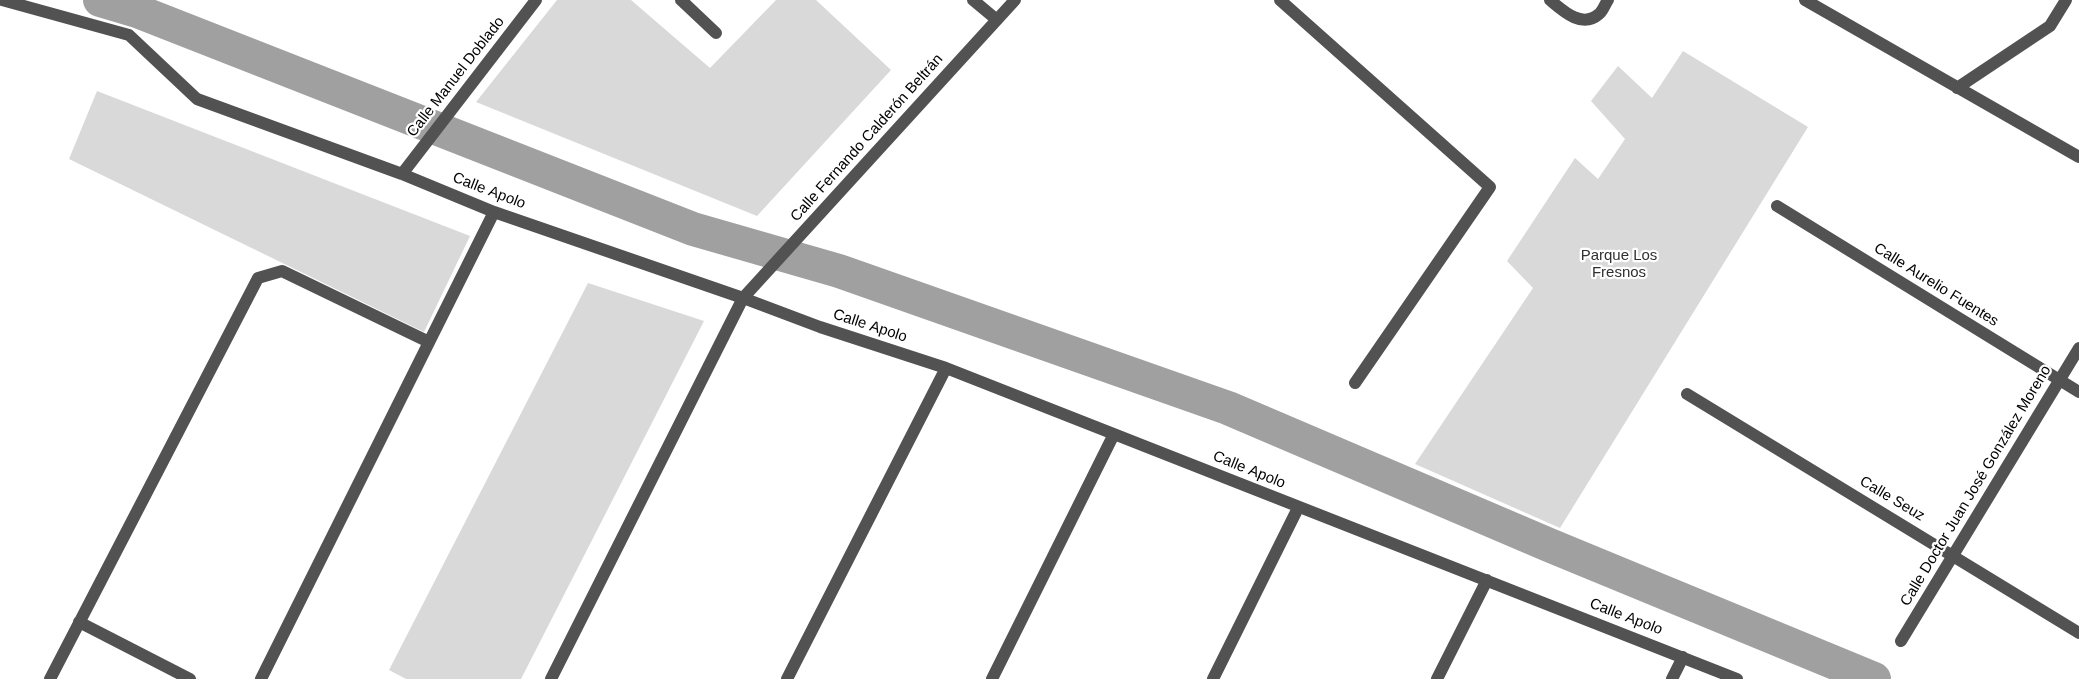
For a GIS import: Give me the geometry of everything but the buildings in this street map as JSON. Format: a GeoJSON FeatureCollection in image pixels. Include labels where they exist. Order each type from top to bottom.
{"type":"FeatureCollection","features":[{"type":"Feature","properties":{"kind":"street","name":"Calle Apolo"},"geometry":{"type":"LineString","coordinates":[[2,0],[129,35],[197,98],[402,174],[494,212],[743,298],[820,327],[946,368],[1737,679]]}},
{"type":"Feature","properties":{"kind":"street","name":"Calle Manuel Doblado"},"geometry":{"type":"LineString","coordinates":[[402,174],[536,0]]}},
{"type":"Feature","properties":{"kind":"street"},"geometry":{"type":"LineString","coordinates":[[681,0],[716,33]]}},
{"type":"Feature","properties":{"kind":"street"},"geometry":{"type":"LineString","coordinates":[[973,0],[997,20]]}},
{"type":"Feature","properties":{"kind":"street","name":"Calle Fernando Calderón Beltrán"},"geometry":{"type":"LineString","coordinates":[[551,679],[743,298],[1015,0]]}},
{"type":"Feature","properties":{"kind":"street"},"geometry":{"type":"LineString","coordinates":[[1280,0],[1490,187],[1355,383]]}},
{"type":"Feature","properties":{"kind":"street"},"geometry":{"type":"LineString","coordinates":[[1550,0],[1568,16],[1585,20],[1599,14],[1608,0]]}},
{"type":"Feature","properties":{"kind":"street"},"geometry":{"type":"LineString","coordinates":[[1805,0],[2079,157]]}},
{"type":"Feature","properties":{"kind":"street"},"geometry":{"type":"LineString","coordinates":[[1957,88],[2050,26],[2066,0]]}},
{"type":"Feature","properties":{"kind":"street","name":"Calle Aurelio Fuentes"},"geometry":{"type":"LineString","coordinates":[[1777,206],[2079,392]]}},
{"type":"Feature","properties":{"kind":"street"},"geometry":{"type":"LineString","coordinates":[[261,679],[494,212]]}},
{"type":"Feature","properties":{"kind":"street"},"geometry":{"type":"LineString","coordinates":[[50,679],[258,278],[282,271],[429,342]]}},
{"type":"Feature","properties":{"kind":"street","name":"Calle Doctor Juan José González Moreno"},"geometry":{"type":"LineString","coordinates":[[1900,641],[2079,348]]}},
{"type":"Feature","properties":{"kind":"street"},"geometry":{"type":"LineString","coordinates":[[787,679],[946,368]]}},
{"type":"Feature","properties":{"kind":"street","name":"Calle Seuz"},"geometry":{"type":"LineString","coordinates":[[1687,394],[2079,633]]}},
{"type":"Feature","properties":{"kind":"street"},"geometry":{"type":"LineString","coordinates":[[992,679],[1114,434]]}},
{"type":"Feature","properties":{"kind":"street"},"geometry":{"type":"LineString","coordinates":[[1213,679],[1298,508]]}},
{"type":"Feature","properties":{"kind":"street"},"geometry":{"type":"LineString","coordinates":[[1437,679],[1487,580]]}},
{"type":"Feature","properties":{"kind":"street"},"geometry":{"type":"LineString","coordinates":[[79,622],[190,679]]}},
{"type":"Feature","properties":{"kind":"street"},"geometry":{"type":"LineString","coordinates":[[1672,679],[1683,657]]}},
{"type":"Feature","properties":{"kind":"green space"},"geometry":{"type":"Polygon","coordinates":[[[557,0],[631,0],[710,68],[776,0],[816,0],[891,70],[757,216],[476,102],[557,0]]]}},
{"type":"Feature","properties":{"kind":"green space","name":"Parque Los Fresnos"},"geometry":{"type":"Polygon","coordinates":[[[1683,51],[1808,127],[1560,528],[1415,464],[1533,288],[1507,261],[1575,158],[1598,179],[1625,139],[1591,101],[1618,66],[1652,98],[1683,51]]]}},
{"type":"Feature","properties":{"kind":"green space"},"geometry":{"type":"Polygon","coordinates":[[[97,91],[470,236],[424,332],[69,159],[97,91]]]}},
{"type":"Feature","properties":{"kind":"green space"},"geometry":{"type":"Polygon","coordinates":[[[588,283],[704,321],[521,679],[406,679],[389,670],[588,283]]]}},
{"type":"Feature","properties":{"kind":"waterway"},"geometry":{"type":"LineString","coordinates":[[100,0],[137,11],[693,229],[839,271],[1228,408],[1549,545],[1874,679]]}}]}
